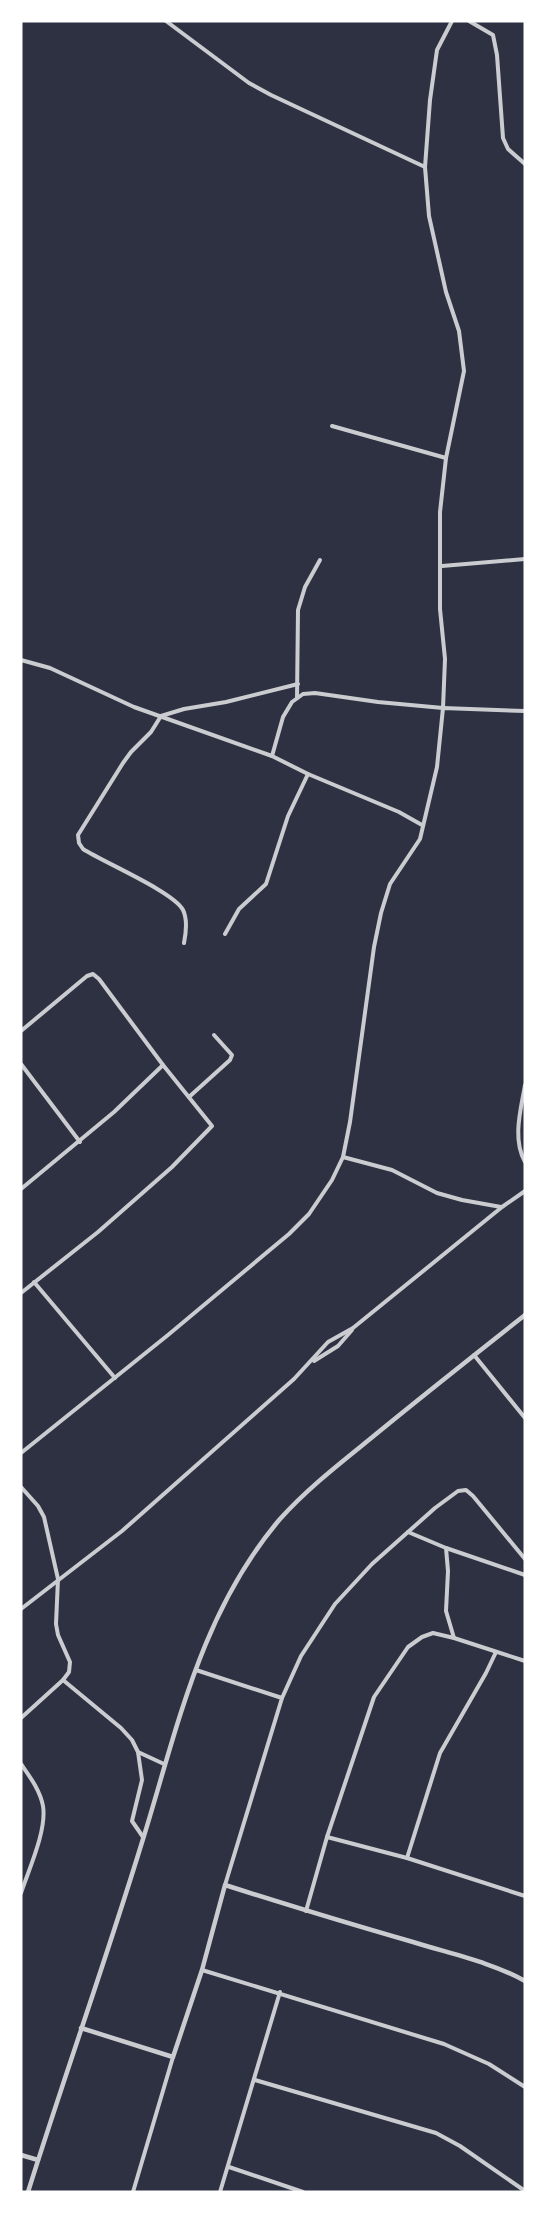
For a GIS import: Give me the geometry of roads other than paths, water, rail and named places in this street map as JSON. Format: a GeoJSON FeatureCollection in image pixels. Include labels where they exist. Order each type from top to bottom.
{"type":"FeatureCollection","features":[{"type":"Feature","properties":{"kind":"street"},"geometry":{"type":"LineString","coordinates":[[166,21],[249,83],[425,167]]}},
{"type":"Feature","properties":{"kind":"street"},"geometry":{"type":"LineString","coordinates":[[21,1453],[177,1328],[296,1227],[309,1214],[332,1180],[343,1157],[381,913],[390,884],[420,839],[437,767],[443,708],[445,659],[440,609],[440,513],[446,458],[464,371],[459,331],[446,292],[429,216],[425,167],[430,100],[437,50],[452,21]]}},
{"type":"Feature","properties":{"kind":"street"},"geometry":{"type":"LineString","coordinates":[[469,21],[493,35],[504,138],[508,149],[525,164]]}},
{"type":"Feature","properties":{"kind":"street"},"geometry":{"type":"LineString","coordinates":[[332,426],[446,458]]}},
{"type":"Feature","properties":{"kind":"street"},"geometry":{"type":"LineString","coordinates":[[441,566],[525,559]]}},
{"type":"Feature","properties":{"kind":"street"},"geometry":{"type":"LineString","coordinates":[[297,698],[298,610],[305,587],[320,560]]}},
{"type":"Feature","properties":{"kind":"street"},"geometry":{"type":"LineString","coordinates":[[21,660],[50,668],[134,707],[272,756],[308,774],[370,799],[422,825]]}},
{"type":"Feature","properties":{"kind":"street"},"geometry":{"type":"LineString","coordinates":[[184,943],[186,921],[183,910],[170,897],[83,849],[78,835],[123,763],[151,732],[161,716],[298,684]]}},
{"type":"Feature","properties":{"kind":"street"},"geometry":{"type":"LineString","coordinates":[[272,756],[284,717],[292,702],[303,694],[315,693],[443,708],[525,711]]}},
{"type":"Feature","properties":{"kind":"street"},"geometry":{"type":"LineString","coordinates":[[225,934],[239,909],[266,884],[288,816],[308,774]]}},
{"type":"Feature","properties":{"kind":"street"},"geometry":{"type":"LineString","coordinates":[[21,1031],[87,976],[93,974],[210,1123],[210,1128],[172,1167],[90,1239],[21,1293]]}},
{"type":"Feature","properties":{"kind":"street"},"geometry":{"type":"LineString","coordinates":[[189,1097],[230,1060],[232,1055],[214,1035]]}},
{"type":"Feature","properties":{"kind":"street"},"geometry":{"type":"LineString","coordinates":[[21,1064],[80,1142]]}},
{"type":"Feature","properties":{"kind":"street"},"geometry":{"type":"LineString","coordinates":[[21,1189],[80,1142],[163,1065]]}},
{"type":"Feature","properties":{"kind":"street"},"geometry":{"type":"LineString","coordinates":[[525,1085],[518,1120],[519,1147],[525,1162]]}},
{"type":"Feature","properties":{"kind":"street"},"geometry":{"type":"LineString","coordinates":[[343,1157],[392,1170],[437,1193],[502,1207]]}},
{"type":"Feature","properties":{"kind":"street"},"geometry":{"type":"LineString","coordinates":[[21,1609],[122,1531],[310,1363],[328,1342],[353,1328],[502,1207],[525,1191]]}},
{"type":"Feature","properties":{"kind":"street"},"geometry":{"type":"LineString","coordinates":[[34,1282],[115,1378]]}},
{"type":"Feature","properties":{"kind":"street"},"geometry":{"type":"LineString","coordinates":[[28,2192],[144,1838],[164,1764],[206,1641],[222,1605],[280,1519],[318,1482],[525,1315]]}},
{"type":"Feature","properties":{"kind":"street"},"geometry":{"type":"LineString","coordinates":[[310,1363],[338,1346],[353,1328]]}},
{"type":"Feature","properties":{"kind":"street"},"geometry":{"type":"LineString","coordinates":[[474,1355],[525,1418]]}},
{"type":"Feature","properties":{"kind":"street"},"geometry":{"type":"LineString","coordinates":[[21,1487],[38,1506],[44,1517],[58,1579],[56,1624],[69,1662],[69,1672],[63,1680],[21,1718]]}},
{"type":"Feature","properties":{"kind":"street"},"geometry":{"type":"LineString","coordinates":[[133,2192],[173,2056],[202,1970],[225,1885],[282,1698],[301,1656],[335,1604],[364,1572],[458,1491],[466,1490],[473,1496],[525,1559]]}},
{"type":"Feature","properties":{"kind":"street"},"geometry":{"type":"LineString","coordinates":[[408,1532],[446,1548],[525,1575]]}},
{"type":"Feature","properties":{"kind":"street"},"geometry":{"type":"LineString","coordinates":[[446,1548],[448,1571],[446,1611],[454,1638]]}},
{"type":"Feature","properties":{"kind":"street"},"geometry":{"type":"LineString","coordinates":[[306,1911],[327,1837],[371,1705],[389,1672],[408,1647],[422,1637],[433,1634],[454,1638],[525,1661]]}},
{"type":"Feature","properties":{"kind":"street"},"geometry":{"type":"LineString","coordinates":[[407,1858],[440,1753],[496,1652]]}},
{"type":"Feature","properties":{"kind":"street"},"geometry":{"type":"LineString","coordinates":[[196,1670],[282,1698]]}},
{"type":"Feature","properties":{"kind":"street"},"geometry":{"type":"LineString","coordinates":[[63,1680],[121,1728],[132,1740],[138,1752],[142,1780],[132,1821],[144,1838]]}},
{"type":"Feature","properties":{"kind":"street"},"geometry":{"type":"LineString","coordinates":[[138,1752],[164,1764]]}},
{"type":"Feature","properties":{"kind":"street"},"geometry":{"type":"LineString","coordinates":[[21,1764],[39,1791],[44,1815],[21,1893]]}},
{"type":"Feature","properties":{"kind":"street"},"geometry":{"type":"LineString","coordinates":[[327,1837],[407,1858],[525,1896]]}},
{"type":"Feature","properties":{"kind":"street"},"geometry":{"type":"LineString","coordinates":[[225,1885],[479,1962],[511,1973],[525,1981]]}},
{"type":"Feature","properties":{"kind":"street"},"geometry":{"type":"LineString","coordinates":[[202,1970],[444,2044],[489,2064],[525,2087]]}},
{"type":"Feature","properties":{"kind":"street"},"geometry":{"type":"LineString","coordinates":[[220,2192],[280,1992]]}},
{"type":"Feature","properties":{"kind":"street"},"geometry":{"type":"LineString","coordinates":[[81,2028],[173,2056]]}},
{"type":"Feature","properties":{"kind":"street"},"geometry":{"type":"LineString","coordinates":[[255,2080],[436,2133],[460,2146],[525,2191]]}},
{"type":"Feature","properties":{"kind":"street"},"geometry":{"type":"LineString","coordinates":[[21,2155],[38,2160]]}},
{"type":"Feature","properties":{"kind":"street"},"geometry":{"type":"LineString","coordinates":[[229,2167],[303,2192]]}}]}
